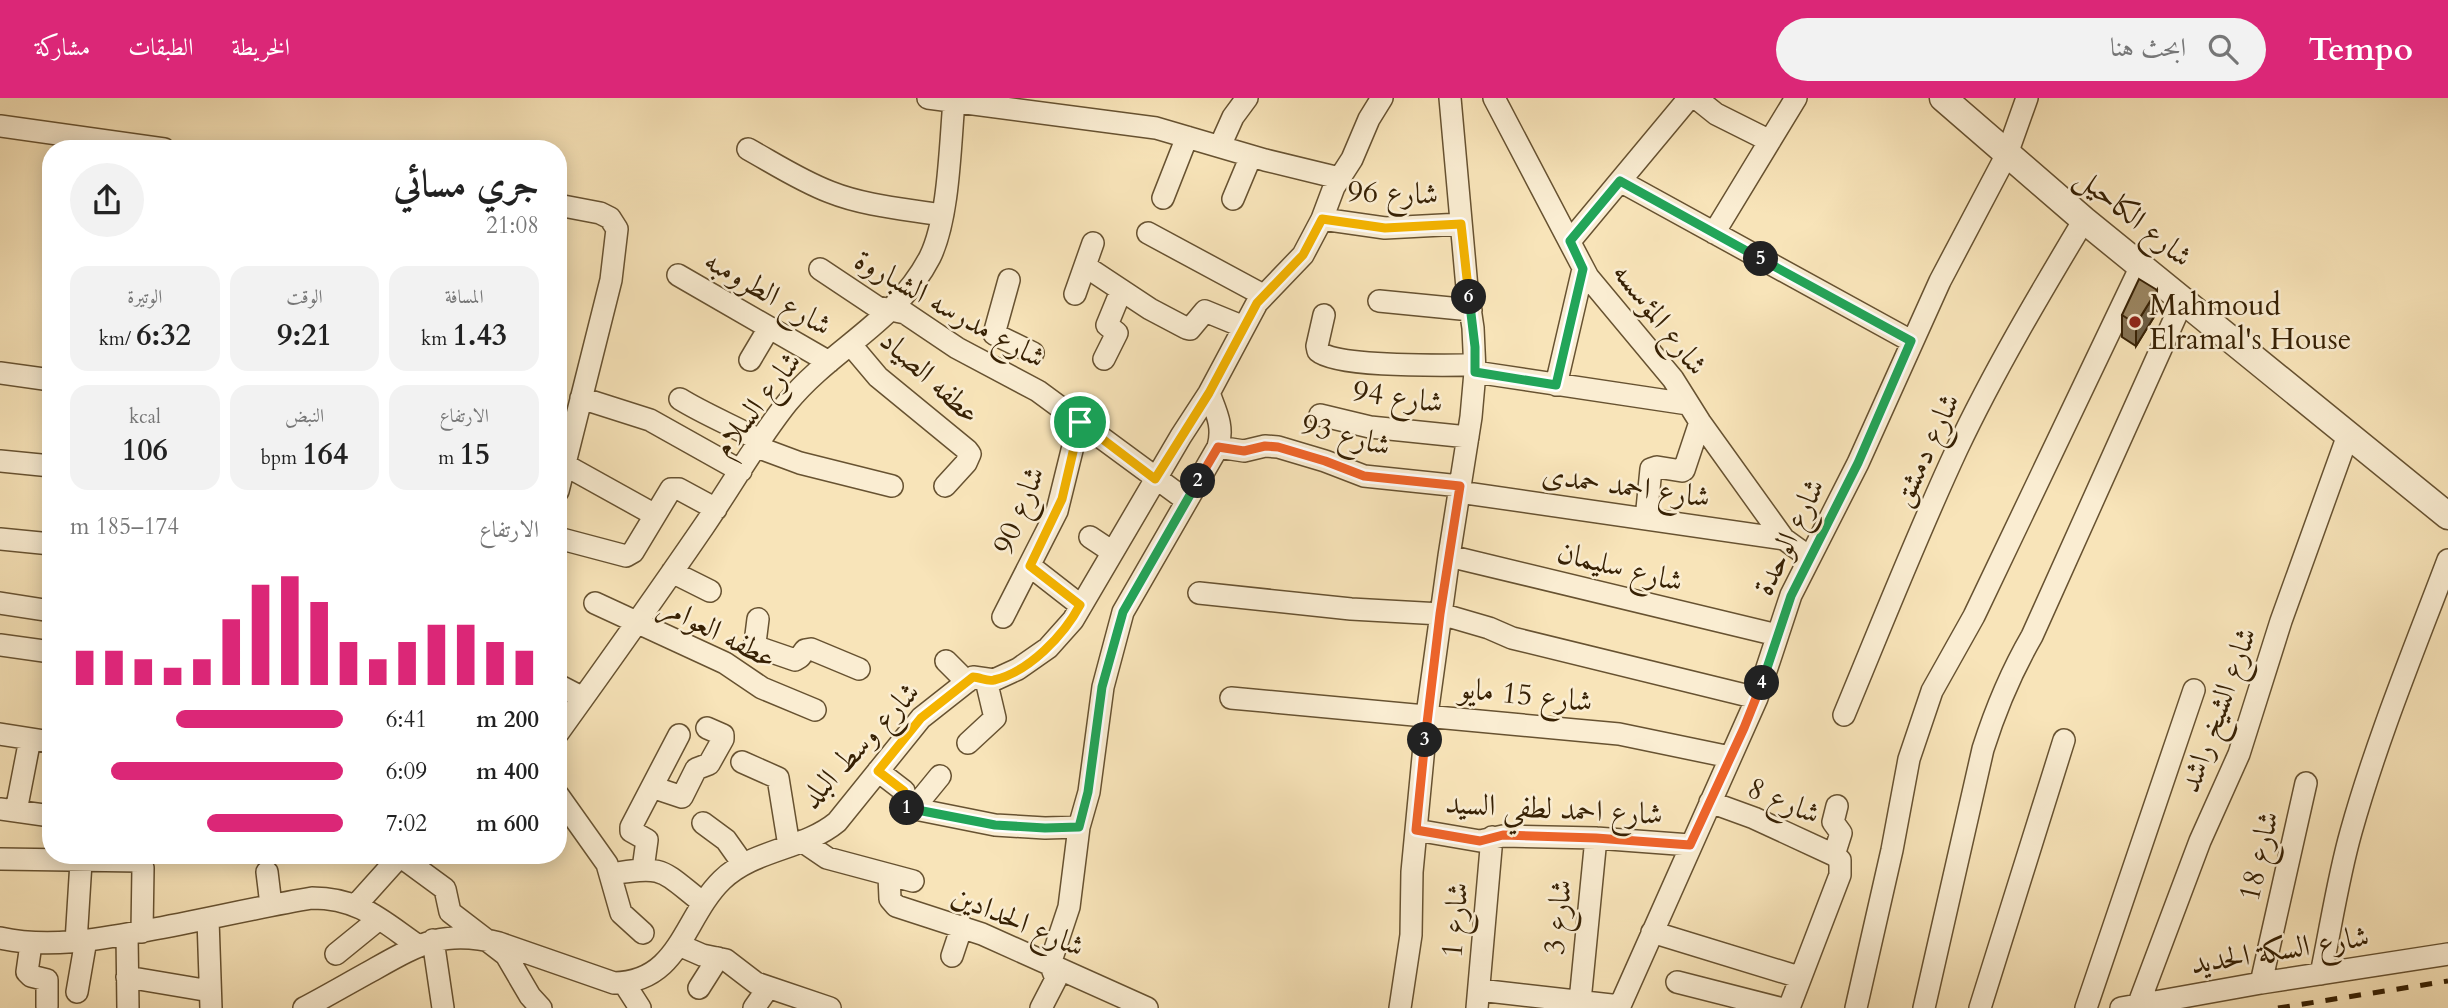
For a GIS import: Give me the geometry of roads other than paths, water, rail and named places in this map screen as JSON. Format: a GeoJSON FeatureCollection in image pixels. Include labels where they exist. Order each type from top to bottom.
{"type":"FeatureCollection","features":[{"type":"Feature","properties":{"kind":"street"},"geometry":{"type":"LineString","coordinates":[[928,98],[1046,105],[1187,136],[1251,156],[1339,178]]}},
{"type":"Feature","properties":{"kind":"street"},"geometry":{"type":"LineString","coordinates":[[1220,146],[1233,117],[1247,98]]}},
{"type":"Feature","properties":{"kind":"street","name":"شارع وسط البلد"},"geometry":{"type":"LineString","coordinates":[[624,983],[653,973],[665,964],[703,903],[723,879],[743,864],[818,834],[837,821],[921,718],[976,681],[994,680],[1008,674],[1041,653],[1062,634],[1209,393],[1244,327],[1264,296],[1303,255],[1339,178],[1352,159],[1382,98]]}},
{"type":"Feature","properties":{"kind":"street"},"geometry":{"type":"LineString","coordinates":[[1400,1008],[1411,935],[1416,830],[1427,715],[1468,437],[1475,369],[1450,98]]}},
{"type":"Feature","properties":{"kind":"street","name":"شارع المؤسسه"},"geometry":{"type":"LineString","coordinates":[[1494,98],[1583,269],[1673,379],[1700,422],[1784,539],[1809,557]]}},
{"type":"Feature","properties":{"kind":"street"},"geometry":{"type":"LineString","coordinates":[[1570,241],[1689,98]]}},
{"type":"Feature","properties":{"kind":"street"},"geometry":{"type":"LineString","coordinates":[[1696,98],[1716,114],[1770,141]]}},
{"type":"Feature","properties":{"kind":"street"},"geometry":{"type":"LineString","coordinates":[[1714,233],[1796,98]]}},
{"type":"Feature","properties":{"kind":"street","name":"شارع الوحدة"},"geometry":{"type":"LineString","coordinates":[[1619,1007],[1756,698],[1777,635],[1809,557],[1858,463],[1911,341],[1948,265],[2007,154],[2027,98]]}},
{"type":"Feature","properties":{"kind":"street","name":"شارع السلام"},"geometry":{"type":"LineString","coordinates":[[567,720],[803,385],[892,310],[921,274],[936,243],[943,215],[954,101]]}},
{"type":"Feature","properties":{"kind":"street","name":"شارع الكاحيل"},"geometry":{"type":"LineString","coordinates":[[1952,101],[2007,154],[2084,220],[2448,516]]}},
{"type":"Feature","properties":{"kind":"street"},"geometry":{"type":"LineString","coordinates":[[0,126],[100,140]]}},
{"type":"Feature","properties":{"kind":"street"},"geometry":{"type":"LineString","coordinates":[[1163,198],[1187,136]]}},
{"type":"Feature","properties":{"kind":"street"},"geometry":{"type":"LineString","coordinates":[[748,149],[832,193],[861,201],[943,215]]}},
{"type":"Feature","properties":{"kind":"street"},"geometry":{"type":"LineString","coordinates":[[1233,198],[1251,156]]}},
{"type":"Feature","properties":{"kind":"street"},"geometry":{"type":"LineString","coordinates":[[1620,181],[1911,341]]}},
{"type":"Feature","properties":{"kind":"street"},"geometry":{"type":"LineString","coordinates":[[567,207],[600,213],[610,218],[617,229],[611,280],[567,453]]}},
{"type":"Feature","properties":{"kind":"street","name":"شارع 96"},"geometry":{"type":"LineString","coordinates":[[1322,219],[1385,228],[1461,224]]}},
{"type":"Feature","properties":{"kind":"street","name":"شارع دمشق"},"geometry":{"type":"LineString","coordinates":[[1844,715],[1892,597],[1958,448],[2002,360],[2084,220]]}},
{"type":"Feature","properties":{"kind":"street"},"geometry":{"type":"LineString","coordinates":[[1148,233],[1264,296]]}},
{"type":"Feature","properties":{"kind":"street"},"geometry":{"type":"LineString","coordinates":[[1076,294],[1093,243]]}},
{"type":"Feature","properties":{"kind":"street"},"geometry":{"type":"LineString","coordinates":[[1085,266],[1121,291],[1188,329],[1205,311],[1244,327]]}},
{"type":"Feature","properties":{"kind":"street"},"geometry":{"type":"LineString","coordinates":[[1856,1008],[1892,850],[1909,759],[1932,691],[1974,616],[2141,266]]}},
{"type":"Feature","properties":{"kind":"street","name":"شارع مدرسه الشباروة"},"geometry":{"type":"LineString","coordinates":[[820,269],[877,307],[905,313],[980,360],[1038,391],[1186,500]]}},
{"type":"Feature","properties":{"kind":"street"},"geometry":{"type":"LineString","coordinates":[[1556,385],[1583,269]]}},
{"type":"Feature","properties":{"kind":"street","name":"شارع الطرومبه"},"geometry":{"type":"LineString","coordinates":[[678,275],[828,362]]}},
{"type":"Feature","properties":{"kind":"street"},"geometry":{"type":"LineString","coordinates":[[980,360],[994,334],[1009,280]]}},
{"type":"Feature","properties":{"kind":"street"},"geometry":{"type":"LineString","coordinates":[[1104,359],[1116,335],[1107,325],[1121,291]]}},
{"type":"Feature","properties":{"kind":"street"},"geometry":{"type":"LineString","coordinates":[[1924,1008],[1983,749],[1996,708],[2032,636],[2183,300]]}},
{"type":"Feature","properties":{"kind":"street"},"geometry":{"type":"LineString","coordinates":[[1379,301],[1471,310]]}},
{"type":"Feature","properties":{"kind":"street"},"geometry":{"type":"LineString","coordinates":[[1324,315],[1317,346],[1318,351],[1326,357],[1381,365],[1475,369],[1556,385],[1688,404]]}},
{"type":"Feature","properties":{"kind":"street"},"geometry":{"type":"LineString","coordinates":[[750,360],[769,328]]}},
{"type":"Feature","properties":{"kind":"street"},"geometry":{"type":"LineString","coordinates":[[994,334],[1033,353]]}},
{"type":"Feature","properties":{"kind":"street","name":"عطفه الصياد"},"geometry":{"type":"LineString","coordinates":[[851,345],[878,377],[970,454],[966,463],[945,486]]}},
{"type":"Feature","properties":{"kind":"street"},"geometry":{"type":"LineString","coordinates":[[0,373],[42,379]]}},
{"type":"Feature","properties":{"kind":"street"},"geometry":{"type":"LineString","coordinates":[[1041,1008],[1056,979],[1051,966],[1069,907],[1102,687],[1123,612],[1218,447],[1220,421],[1209,393]]}},
{"type":"Feature","properties":{"kind":"street"},"geometry":{"type":"LineString","coordinates":[[581,398],[650,420],[741,471]]}},
{"type":"Feature","properties":{"kind":"street"},"geometry":{"type":"LineString","coordinates":[[680,399],[709,416],[734,426],[759,444],[800,463],[892,486]]}},
{"type":"Feature","properties":{"kind":"street","name":"شارع 94"},"geometry":{"type":"LineString","coordinates":[[1320,415],[1378,428],[1468,437]]}},
{"type":"Feature","properties":{"kind":"street","name":"شارع 90"},"geometry":{"type":"LineString","coordinates":[[1003,617],[1062,499],[1080,422]]}},
{"type":"Feature","properties":{"kind":"street"},"geometry":{"type":"LineString","coordinates":[[1646,519],[1651,469],[1657,467],[1684,470],[1700,422]]}},
{"type":"Feature","properties":{"kind":"street","name":"شارع الشيخ راشد"},"geometry":{"type":"LineString","coordinates":[[2130,1006],[2239,754],[2281,621],[2348,435]]}},
{"type":"Feature","properties":{"kind":"street","name":"شارع 93"},"geometry":{"type":"LineString","coordinates":[[1218,447],[1244,451],[1265,446],[1278,447],[1364,476],[1460,489]]}},
{"type":"Feature","properties":{"kind":"street"},"geometry":{"type":"LineString","coordinates":[[0,461],[42,465]]}},
{"type":"Feature","properties":{"kind":"street"},"geometry":{"type":"LineString","coordinates":[[567,479],[655,515]]}},
{"type":"Feature","properties":{"kind":"street"},"geometry":{"type":"LineString","coordinates":[[567,540],[626,556],[633,552],[668,492],[674,488],[716,509]]}},
{"type":"Feature","properties":{"kind":"street","name":"شارع احمد حمدى"},"geometry":{"type":"LineString","coordinates":[[1460,489],[1784,539]]}},
{"type":"Feature","properties":{"kind":"street"},"geometry":{"type":"LineString","coordinates":[[1090,537],[1111,551]]}},
{"type":"Feature","properties":{"kind":"street"},"geometry":{"type":"LineString","coordinates":[[0,539],[42,543]]}},
{"type":"Feature","properties":{"kind":"street","name":"شارع سليمان"},"geometry":{"type":"LineString","coordinates":[[1449,556],[1777,635]]}},
{"type":"Feature","properties":{"kind":"street"},"geometry":{"type":"LineString","coordinates":[[2321,974],[2344,861],[2358,808],[2380,740],[2448,559]]}},
{"type":"Feature","properties":{"kind":"street"},"geometry":{"type":"LineString","coordinates":[[1030,566],[1080,605]]}},
{"type":"Feature","properties":{"kind":"street"},"geometry":{"type":"LineString","coordinates":[[672,572],[710,591]]}},
{"type":"Feature","properties":{"kind":"street"},"geometry":{"type":"LineString","coordinates":[[1199,593],[1351,609],[1440,614],[1489,628],[1512,638],[1756,698]]}},
{"type":"Feature","properties":{"kind":"street"},"geometry":{"type":"LineString","coordinates":[[0,603],[42,610]]}},
{"type":"Feature","properties":{"kind":"street","name":"عطفه العوامر"},"geometry":{"type":"LineString","coordinates":[[595,603],[725,663],[762,688],[815,710]]}},
{"type":"Feature","properties":{"kind":"street","name":"عطفه العوامر"},"geometry":{"type":"LineString","coordinates":[[758,619],[755,639],[757,646],[794,660],[805,650],[811,649],[859,669]]}},
{"type":"Feature","properties":{"kind":"street"},"geometry":{"type":"LineString","coordinates":[[0,645],[42,651]]}},
{"type":"Feature","properties":{"kind":"street"},"geometry":{"type":"LineString","coordinates":[[743,675],[757,646]]}},
{"type":"Feature","properties":{"kind":"street"},"geometry":{"type":"LineString","coordinates":[[946,661],[976,681],[996,716],[968,743]]}},
{"type":"Feature","properties":{"kind":"street"},"geometry":{"type":"LineString","coordinates":[[567,690],[583,698]]}},
{"type":"Feature","properties":{"kind":"street"},"geometry":{"type":"LineString","coordinates":[[2086,1008],[2194,690]]}},
{"type":"Feature","properties":{"kind":"street","name":"شارع 15 مايو"},"geometry":{"type":"LineString","coordinates":[[1231,698],[1619,734],[1730,757]]}},
{"type":"Feature","properties":{"kind":"street"},"geometry":{"type":"LineString","coordinates":[[652,787],[682,797],[696,769],[709,764],[723,739],[723,736],[707,728]]}},
{"type":"Feature","properties":{"kind":"street"},"geometry":{"type":"LineString","coordinates":[[0,734],[40,740],[8,810],[42,815]]}},
{"type":"Feature","properties":{"kind":"street"},"geometry":{"type":"LineString","coordinates":[[643,869],[647,840],[631,831],[631,827],[679,735]]}},
{"type":"Feature","properties":{"kind":"street"},"geometry":{"type":"LineString","coordinates":[[1980,1008],[2064,740]]}},
{"type":"Feature","properties":{"kind":"street"},"geometry":{"type":"LineString","coordinates":[[742,762],[778,779],[795,844],[827,858],[913,881]]}},
{"type":"Feature","properties":{"kind":"street"},"geometry":{"type":"LineString","coordinates":[[878,771],[904,791],[903,806],[913,809],[995,825],[1079,827]]}},
{"type":"Feature","properties":{"kind":"street"},"geometry":{"type":"LineString","coordinates":[[913,809],[940,776]]}},
{"type":"Feature","properties":{"kind":"street","name":"شارع 18"},"geometry":{"type":"LineString","coordinates":[[2261,983],[2306,783]]}},
{"type":"Feature","properties":{"kind":"street","name":"شارع 8"},"geometry":{"type":"LineString","coordinates":[[1710,803],[1754,818],[1834,855]]}},
{"type":"Feature","properties":{"kind":"street"},"geometry":{"type":"LineString","coordinates":[[1789,1008],[1840,875],[1840,860],[1834,855],[1841,833],[1833,822],[1837,806]]}},
{"type":"Feature","properties":{"kind":"street"},"geometry":{"type":"LineString","coordinates":[[567,808],[604,859],[611,874],[621,913],[643,933]]}},
{"type":"Feature","properties":{"kind":"street"},"geometry":{"type":"LineString","coordinates":[[704,823],[726,840],[743,864]]}},
{"type":"Feature","properties":{"kind":"street","name":"شارع احمد لطفي السيد"},"geometry":{"type":"LineString","coordinates":[[1416,830],[1480,841],[1503,835],[1690,845]]}},
{"type":"Feature","properties":{"kind":"street","name":"شارع 1"},"geometry":{"type":"LineString","coordinates":[[1478,999],[1492,837]]}},
{"type":"Feature","properties":{"kind":"street","name":"شارع 3"},"geometry":{"type":"LineString","coordinates":[[1580,1001],[1596,838]]}},
{"type":"Feature","properties":{"kind":"street"},"geometry":{"type":"LineString","coordinates":[[0,859],[42,861]]}},
{"type":"Feature","properties":{"kind":"street"},"geometry":{"type":"LineString","coordinates":[[77,992],[81,941],[81,864]]}},
{"type":"Feature","properties":{"kind":"street"},"geometry":{"type":"LineString","coordinates":[[128,1008],[127,977],[135,933],[141,864]]}},
{"type":"Feature","properties":{"kind":"street"},"geometry":{"type":"LineString","coordinates":[[356,905],[393,864]]}},
{"type":"Feature","properties":{"kind":"street"},"geometry":{"type":"LineString","coordinates":[[411,864],[445,889],[450,912],[506,955],[530,996],[541,1008]]}},
{"type":"Feature","properties":{"kind":"street"},"geometry":{"type":"LineString","coordinates":[[611,874],[643,869],[664,872],[703,903]]}},
{"type":"Feature","properties":{"kind":"street"},"geometry":{"type":"LineString","coordinates":[[267,872],[271,905]]}},
{"type":"Feature","properties":{"kind":"street","name":"شارع الحدادين"},"geometry":{"type":"LineString","coordinates":[[889,875],[890,899],[893,905],[962,926],[1051,966],[1086,970],[1147,1008]]}},
{"type":"Feature","properties":{"kind":"street"},"geometry":{"type":"LineString","coordinates":[[0,938],[31,944],[81,941],[313,898],[340,900],[356,905],[425,943],[443,1008]]}},
{"type":"Feature","properties":{"kind":"street"},"geometry":{"type":"LineString","coordinates":[[127,977],[211,999],[208,919]]}},
{"type":"Feature","properties":{"kind":"street"},"geometry":{"type":"LineString","coordinates":[[336,954],[379,919]]}},
{"type":"Feature","properties":{"kind":"street"},"geometry":{"type":"LineString","coordinates":[[952,956],[962,926]]}},
{"type":"Feature","properties":{"kind":"street"},"geometry":{"type":"LineString","coordinates":[[1652,932],[1799,977]]}},
{"type":"Feature","properties":{"kind":"street"},"geometry":{"type":"LineString","coordinates":[[304,1008],[338,1000],[425,943],[464,937],[488,940],[604,981],[624,983],[640,1008]]}},
{"type":"Feature","properties":{"kind":"street"},"geometry":{"type":"LineString","coordinates":[[31,944],[27,972],[31,976],[47,980],[47,1006]]}},
{"type":"Feature","properties":{"kind":"street"},"geometry":{"type":"LineString","coordinates":[[679,945],[734,964],[749,979],[768,988],[830,1008]]}},
{"type":"Feature","properties":{"kind":"street","name":"شارع السكة الحديد"},"geometry":{"type":"LineString","coordinates":[[2130,1006],[2448,954]]}},
{"type":"Feature","properties":{"kind":"street"},"geometry":{"type":"LineString","coordinates":[[699,988],[718,958]]}},
{"type":"Feature","properties":{"kind":"street"},"geometry":{"type":"LineString","coordinates":[[1676,982],[1779,1008]]}},
{"type":"Feature","properties":{"kind":"street"},"geometry":{"type":"LineString","coordinates":[[754,1008],[768,988]]}},
{"type":"Feature","properties":{"kind":"street"},"geometry":{"type":"LineString","coordinates":[[1478,999],[1580,1001],[1619,1007]]}},
{"type":"Feature","properties":{"kind":"railway"},"geometry":{"type":"LineString","coordinates":[[2278,1008],[2448,981]]}},
{"type":"Feature","properties":{"kind":"place","name":"Mahmoud Elramal's House"},"geometry":{"type":"Point","coordinates":[2135,322]}}]}
